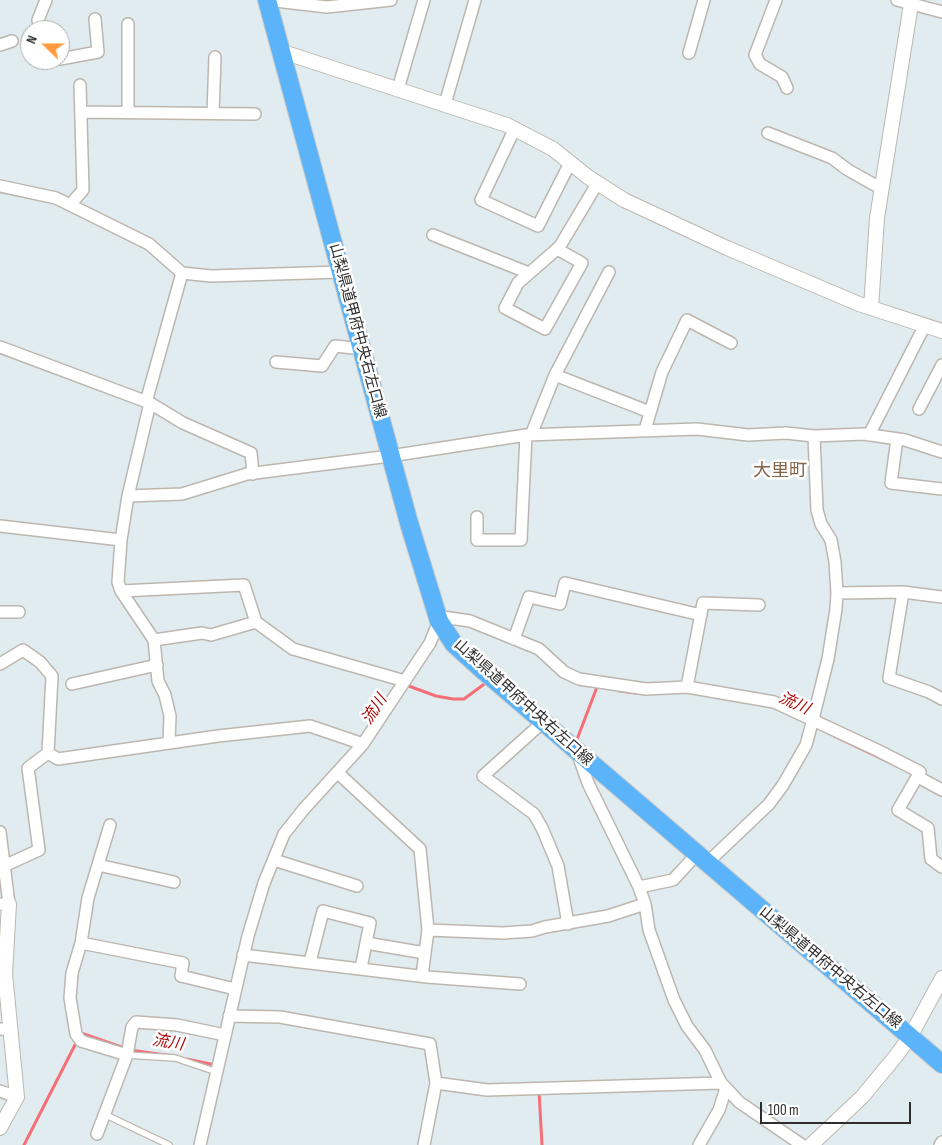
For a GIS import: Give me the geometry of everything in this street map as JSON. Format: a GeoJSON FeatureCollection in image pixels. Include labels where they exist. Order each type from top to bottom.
{"type":"FeatureCollection","features":[{"type":"Feature","properties":{"kind":"main road","name":"山梨県道甲府中央右左口線"},"geometry":{"type":"LineString","coordinates":[[267,0],[363,349],[390,456],[438,618],[454,644],[539,725],[572,747],[942,1064]]}},
{"type":"Feature","properties":{"kind":"street"},"geometry":{"type":"LineString","coordinates":[[38,20],[46,0]]}},
{"type":"Feature","properties":{"kind":"street"},"geometry":{"type":"LineString","coordinates":[[267,0],[327,7],[391,0]]}},
{"type":"Feature","properties":{"kind":"street"},"geometry":{"type":"LineString","coordinates":[[398,89],[424,0]]}},
{"type":"Feature","properties":{"kind":"street"},"geometry":{"type":"LineString","coordinates":[[445,104],[475,0]]}},
{"type":"Feature","properties":{"kind":"street"},"geometry":{"type":"LineString","coordinates":[[689,53],[704,0]]}},
{"type":"Feature","properties":{"kind":"street"},"geometry":{"type":"LineString","coordinates":[[776,0],[754,55],[760,64],[782,77],[787,88]]}},
{"type":"Feature","properties":{"kind":"street"},"geometry":{"type":"LineString","coordinates":[[871,308],[882,189],[907,1],[942,12]]}},
{"type":"Feature","properties":{"kind":"street"},"geometry":{"type":"LineString","coordinates":[[70,57],[98,52],[95,20]]}},
{"type":"Feature","properties":{"kind":"street"},"geometry":{"type":"LineString","coordinates":[[128,24],[128,113]]}},
{"type":"Feature","properties":{"kind":"street"},"geometry":{"type":"LineString","coordinates":[[0,45],[12,41]]}},
{"type":"Feature","properties":{"kind":"street"},"geometry":{"type":"LineString","coordinates":[[280,52],[515,128],[553,150],[597,184],[624,200],[727,248],[871,308],[942,331]]}},
{"type":"Feature","properties":{"kind":"street"},"geometry":{"type":"LineString","coordinates":[[213,113],[215,57]]}},
{"type":"Feature","properties":{"kind":"street"},"geometry":{"type":"LineString","coordinates":[[70,205],[83,190],[80,86]]}},
{"type":"Feature","properties":{"kind":"street"},"geometry":{"type":"LineString","coordinates":[[81,112],[255,114]]}},
{"type":"Feature","properties":{"kind":"street"},"geometry":{"type":"LineString","coordinates":[[515,128],[481,200],[538,226],[570,163]]}},
{"type":"Feature","properties":{"kind":"street"},"geometry":{"type":"LineString","coordinates":[[768,133],[832,158],[848,170],[882,189]]}},
{"type":"Feature","properties":{"kind":"street"},"geometry":{"type":"LineString","coordinates":[[557,249],[582,263],[545,329],[505,308],[518,283],[557,249],[597,184]]}},
{"type":"Feature","properties":{"kind":"street"},"geometry":{"type":"LineString","coordinates":[[0,186],[56,198],[150,244],[182,272],[211,276],[341,272]]}},
{"type":"Feature","properties":{"kind":"street"},"geometry":{"type":"LineString","coordinates":[[433,235],[529,273]]}},
{"type":"Feature","properties":{"kind":"street"},"geometry":{"type":"LineString","coordinates":[[169,743],[170,716],[165,696],[158,681],[154,640],[121,591],[118,582],[128,496],[148,403],[182,272]]}},
{"type":"Feature","properties":{"kind":"street"},"geometry":{"type":"LineString","coordinates":[[477,517],[477,540],[521,540],[529,435],[555,375],[609,272]]}},
{"type":"Feature","properties":{"kind":"street"},"geometry":{"type":"LineString","coordinates":[[645,430],[662,372],[687,320],[731,343]]}},
{"type":"Feature","properties":{"kind":"street"},"geometry":{"type":"LineString","coordinates":[[869,435],[925,325]]}},
{"type":"Feature","properties":{"kind":"street"},"geometry":{"type":"LineString","coordinates":[[276,362],[322,366],[335,346],[363,349]]}},
{"type":"Feature","properties":{"kind":"street"},"geometry":{"type":"LineString","coordinates":[[0,347],[148,403],[183,423],[251,453],[253,474]]}},
{"type":"Feature","properties":{"kind":"street"},"geometry":{"type":"LineString","coordinates":[[919,409],[942,365]]}},
{"type":"Feature","properties":{"kind":"street"},"geometry":{"type":"LineString","coordinates":[[555,375],[650,412]]}},
{"type":"Feature","properties":{"kind":"street"},"geometry":{"type":"LineString","coordinates":[[128,496],[182,494],[253,474],[529,435],[645,430],[697,430],[748,435],[786,433],[814,436],[869,435],[896,439],[942,452]]}},
{"type":"Feature","properties":{"kind":"street"},"geometry":{"type":"LineString","coordinates":[[639,887],[674,880],[768,804],[783,785],[806,745],[828,659],[837,593],[831,540],[821,524],[817,510],[814,436]]}},
{"type":"Feature","properties":{"kind":"street"},"geometry":{"type":"LineString","coordinates":[[896,439],[891,483],[942,489]]}},
{"type":"Feature","properties":{"kind":"street"},"geometry":{"type":"LineString","coordinates":[[0,526],[122,540]]}},
{"type":"Feature","properties":{"kind":"street"},"geometry":{"type":"LineString","coordinates":[[514,639],[529,597],[560,604],[564,583],[700,616]]}},
{"type":"Feature","properties":{"kind":"street"},"geometry":{"type":"LineString","coordinates":[[121,591],[244,585],[256,622],[293,649],[405,681]]}},
{"type":"Feature","properties":{"kind":"street"},"geometry":{"type":"LineString","coordinates":[[837,593],[903,592],[942,597]]}},
{"type":"Feature","properties":{"kind":"street"},"geometry":{"type":"LineString","coordinates":[[903,592],[889,678],[929,692],[942,699]]}},
{"type":"Feature","properties":{"kind":"street"},"geometry":{"type":"LineString","coordinates":[[687,687],[703,604],[759,605]]}},
{"type":"Feature","properties":{"kind":"street"},"geometry":{"type":"LineString","coordinates":[[0,612],[19,612]]}},
{"type":"Feature","properties":{"kind":"street"},"geometry":{"type":"LineString","coordinates":[[200,1145],[243,955],[262,892],[284,834],[363,744],[430,643],[438,618],[470,621],[539,649],[564,672],[579,680],[646,689],[687,687],[774,702],[813,719],[920,772],[898,810],[928,828],[931,860],[942,868]]}},
{"type":"Feature","properties":{"kind":"street"},"geometry":{"type":"LineString","coordinates":[[154,640],[202,633],[211,634],[256,622]]}},
{"type":"Feature","properties":{"kind":"street"},"geometry":{"type":"LineString","coordinates":[[0,664],[23,650],[40,662],[52,676],[48,753]]}},
{"type":"Feature","properties":{"kind":"street"},"geometry":{"type":"LineString","coordinates":[[72,684],[157,665]]}},
{"type":"Feature","properties":{"kind":"street"},"geometry":{"type":"LineString","coordinates":[[539,725],[483,776],[534,814],[558,866],[568,924]]}},
{"type":"Feature","properties":{"kind":"street"},"geometry":{"type":"LineString","coordinates":[[48,753],[58,759],[310,726],[363,744]]}},
{"type":"Feature","properties":{"kind":"street"},"geometry":{"type":"LineString","coordinates":[[572,747],[639,887],[646,904],[649,930],[674,1000],[687,1026],[705,1050],[723,1086],[739,1102],[802,1145]]}},
{"type":"Feature","properties":{"kind":"street"},"geometry":{"type":"LineString","coordinates":[[4,866],[39,850],[28,768],[48,753]]}},
{"type":"Feature","properties":{"kind":"street"},"geometry":{"type":"LineString","coordinates":[[338,773],[420,849],[428,930],[422,976]]}},
{"type":"Feature","properties":{"kind":"street"},"geometry":{"type":"LineString","coordinates":[[918,776],[942,790]]}},
{"type":"Feature","properties":{"kind":"street"},"geometry":{"type":"LineString","coordinates":[[110,825],[88,898],[81,942],[72,973],[70,998],[76,1034],[81,1041],[127,1056]]}},
{"type":"Feature","properties":{"kind":"street"},"geometry":{"type":"LineString","coordinates":[[0,832],[4,866],[5,904],[3,944],[5,1029],[17,1097],[0,1128]]}},
{"type":"Feature","properties":{"kind":"street"},"geometry":{"type":"LineString","coordinates":[[274,860],[357,886]]}},
{"type":"Feature","properties":{"kind":"street"},"geometry":{"type":"LineString","coordinates":[[98,865],[174,882]]}},
{"type":"Feature","properties":{"kind":"street"},"geometry":{"type":"LineString","coordinates":[[428,930],[503,933],[532,931],[545,926],[568,924],[608,916],[646,904]]}},
{"type":"Feature","properties":{"kind":"street"},"geometry":{"type":"LineString","coordinates":[[310,962],[323,911],[370,923],[360,968]]}},
{"type":"Feature","properties":{"kind":"street"},"geometry":{"type":"LineString","coordinates":[[81,942],[184,963],[180,976],[235,989]]}},
{"type":"Feature","properties":{"kind":"street"},"geometry":{"type":"LineString","coordinates":[[366,943],[425,953]]}},
{"type":"Feature","properties":{"kind":"street"},"geometry":{"type":"LineString","coordinates":[[243,955],[422,976],[520,984]]}},
{"type":"Feature","properties":{"kind":"street"},"geometry":{"type":"LineString","coordinates":[[810,1145],[862,1098],[910,1037],[942,978]]}},
{"type":"Feature","properties":{"kind":"street"},"geometry":{"type":"LineString","coordinates":[[229,1016],[280,1017],[430,1044],[436,1083],[424,1145]]}},
{"type":"Feature","properties":{"kind":"street"},"geometry":{"type":"LineString","coordinates":[[97,1134],[127,1056],[132,1027],[136,1022],[177,1025],[225,1035]]}},
{"type":"Feature","properties":{"kind":"street"},"geometry":{"type":"LineString","coordinates":[[436,1083],[487,1090],[723,1086]]}},
{"type":"Feature","properties":{"kind":"street"},"geometry":{"type":"LineString","coordinates":[[699,1145],[719,1110],[723,1086]]}},
{"type":"Feature","properties":{"kind":"street"},"geometry":{"type":"LineString","coordinates":[[0,1091],[17,1097]]}},
{"type":"Feature","properties":{"kind":"lane"},"geometry":{"type":"LineString","coordinates":[[127,1056],[175,1058],[217,1072]]}},
{"type":"Feature","properties":{"kind":"lane"},"geometry":{"type":"LineString","coordinates":[[104,1114],[169,1145]]}},
{"type":"Feature","properties":{"kind":"waterway","name":"流川"},"geometry":{"type":"LineString","coordinates":[[406,685],[436,696],[464,699],[487,682]]}},
{"type":"Feature","properties":{"kind":"waterway","name":"流川"},"geometry":{"type":"LineString","coordinates":[[576,742],[597,687],[599,687]]}},
{"type":"Feature","properties":{"kind":"waterway","name":"流川"},"geometry":{"type":"LineString","coordinates":[[620,691],[636,693]]}},
{"type":"Feature","properties":{"kind":"waterway","name":"流川"},"geometry":{"type":"LineString","coordinates":[[834,736],[903,769]]}},
{"type":"Feature","properties":{"kind":"waterway","name":"流川"},"geometry":{"type":"LineString","coordinates":[[81,1033],[130,1050],[173,1056]]}},
{"type":"Feature","properties":{"kind":"waterway","name":"流川"},"geometry":{"type":"LineString","coordinates":[[24,1145],[77,1041]]}},
{"type":"Feature","properties":{"kind":"waterway","name":"流川"},"geometry":{"type":"LineString","coordinates":[[187,1059],[215,1065]]}},
{"type":"Feature","properties":{"kind":"waterway"},"geometry":{"type":"LineString","coordinates":[[539,1091],[542,1145]]}},
{"type":"Feature","properties":{"kind":"district","name":"大里町"},"geometry":{"type":"Point","coordinates":[780,471]}}]}
